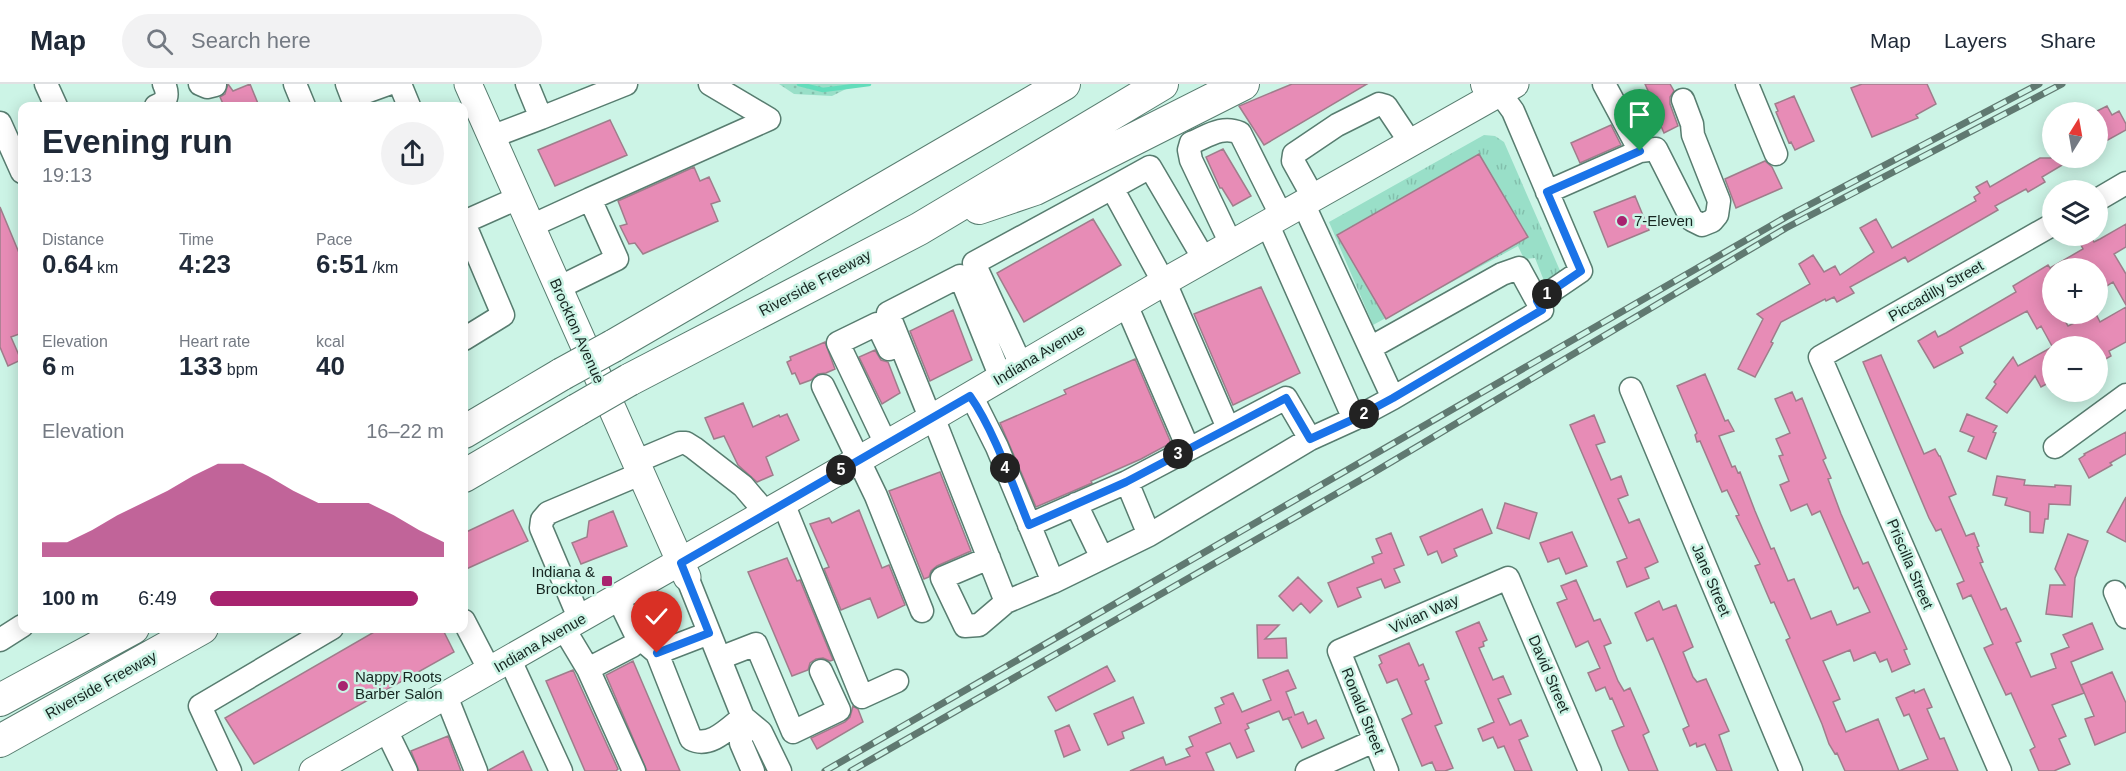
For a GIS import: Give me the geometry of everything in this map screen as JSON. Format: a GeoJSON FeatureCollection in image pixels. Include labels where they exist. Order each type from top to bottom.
{"type":"FeatureCollection","features":[{"type":"Feature","properties":{"kind":"highway"},"geometry":{"type":"LineString","coordinates":[[468,430],[1042,93],[1064,84]]}},
{"type":"Feature","properties":{"kind":"highway","name":"Riverside Freeway"},"geometry":{"type":"LineString","coordinates":[[468,474],[629,380],[919,229],[1162,84]]}},
{"type":"Feature","properties":{"kind":"highway"},"geometry":{"type":"LineString","coordinates":[[919,229],[1035,189],[1243,84]]}},
{"type":"Feature","properties":{"kind":"highway"},"geometry":{"type":"LineString","coordinates":[[0,700],[124,633]]}},
{"type":"Feature","properties":{"kind":"highway","name":"Riverside Freeway"},"geometry":{"type":"LineString","coordinates":[[0,741],[193,633]]}},
{"type":"Feature","properties":{"kind":"main road","name":"Brockton Avenue"},"geometry":{"type":"LineString","coordinates":[[468,84],[684,570]]}},
{"type":"Feature","properties":{"kind":"main road","name":"Indiana Avenue"},"geometry":{"type":"LineString","coordinates":[[313,771],[618,598],[684,570],[774,508],[927,418],[970,396],[1007,371],[1410,142],[1500,86]]}},
{"type":"Feature","properties":{"kind":"street"},"geometry":{"type":"LineString","coordinates":[[46,84],[54,102]]}},
{"type":"Feature","properties":{"kind":"street"},"geometry":{"type":"LineString","coordinates":[[163,102],[167,97],[164,84]]}},
{"type":"Feature","properties":{"kind":"street"},"geometry":{"type":"LineString","coordinates":[[200,84],[207,87],[214,85]]}},
{"type":"Feature","properties":{"kind":"street"},"geometry":{"type":"LineString","coordinates":[[294,84],[302,102]]}},
{"type":"Feature","properties":{"kind":"street"},"geometry":{"type":"LineString","coordinates":[[352,96],[388,84]]}},
{"type":"Feature","properties":{"kind":"street"},"geometry":{"type":"LineString","coordinates":[[400,84],[407,102]]}},
{"type":"Feature","properties":{"kind":"street"},"geometry":{"type":"LineString","coordinates":[[527,84],[541,118]]}},
{"type":"Feature","properties":{"kind":"street"},"geometry":{"type":"LineString","coordinates":[[491,137],[626,84]]}},
{"type":"Feature","properties":{"kind":"street"},"geometry":{"type":"LineString","coordinates":[[531,226],[769,119],[710,84]]}},
{"type":"Feature","properties":{"kind":"street"},"geometry":{"type":"LineString","coordinates":[[1747,84],[1776,154]]}},
{"type":"Feature","properties":{"kind":"street"},"geometry":{"type":"LineString","coordinates":[[1606,85],[1640,151]]}},
{"type":"Feature","properties":{"kind":"street"},"geometry":{"type":"LineString","coordinates":[[1500,86],[1513,111],[1581,271],[1537,301]]}},
{"type":"Feature","properties":{"kind":"street"},"geometry":{"type":"LineString","coordinates":[[1547,192],[1640,151],[1656,148],[1692,220],[1702,225],[1712,221],[1717,215],[1719,201],[1692,135],[1692,124],[1680,91]]}},
{"type":"Feature","properties":{"kind":"street"},"geometry":{"type":"LineString","coordinates":[[1354,419],[1291,210],[1294,154],[1337,125],[1379,104],[1386,106],[1410,142]]}},
{"type":"Feature","properties":{"kind":"street"},"geometry":{"type":"LineString","coordinates":[[0,123],[18,163]]}},
{"type":"Feature","properties":{"kind":"street"},"geometry":{"type":"LineString","coordinates":[[1231,244],[1191,160],[1189,150],[1191,143],[1230,129],[1240,133],[1291,210],[1370,348],[1393,398]]}},
{"type":"Feature","properties":{"kind":"street"},"geometry":{"type":"LineString","coordinates":[[1007,371],[974,263],[1150,167],[1204,259]]}},
{"type":"Feature","properties":{"kind":"street"},"geometry":{"type":"LineString","coordinates":[[2108,194],[2126,183]]}},
{"type":"Feature","properties":{"kind":"street"},"geometry":{"type":"LineString","coordinates":[[1112,188],[1164,282],[1228,428]]}},
{"type":"Feature","properties":{"kind":"street"},"geometry":{"type":"LineString","coordinates":[[468,220],[518,198]]}},
{"type":"Feature","properties":{"kind":"street"},"geometry":{"type":"LineString","coordinates":[[558,288],[617,259],[590,198]]}},
{"type":"Feature","properties":{"kind":"street","name":"Piccadilly Street"},"geometry":{"type":"LineString","coordinates":[[1820,357],[2042,231]]}},
{"type":"Feature","properties":{"kind":"street"},"geometry":{"type":"LineString","coordinates":[[468,232],[503,315],[468,337]]}},
{"type":"Feature","properties":{"kind":"street"},"geometry":{"type":"LineString","coordinates":[[989,558],[942,578],[965,626],[979,625],[1006,602],[1053,582],[1149,535],[1310,439],[1393,398],[1542,310],[1519,268],[1502,274],[1370,348]]}},
{"type":"Feature","properties":{"kind":"street"},"geometry":{"type":"LineString","coordinates":[[927,418],[888,314],[960,276],[1007,371]]}},
{"type":"Feature","properties":{"kind":"street"},"geometry":{"type":"LineString","coordinates":[[1124,305],[1131,316],[1188,448]]}},
{"type":"Feature","properties":{"kind":"street"},"geometry":{"type":"LineString","coordinates":[[886,444],[838,343],[877,324],[927,418],[937,427],[1006,602]]}},
{"type":"Feature","properties":{"kind":"street","name":"Priscilla Street"},"geometry":{"type":"LineString","coordinates":[[1820,357],[2000,771]]}},
{"type":"Feature","properties":{"kind":"street"},"geometry":{"type":"LineString","coordinates":[[823,386],[876,496],[922,611]]}},
{"type":"Feature","properties":{"kind":"street","name":"Jane Street"},"geometry":{"type":"LineString","coordinates":[[1631,389],[1791,771]]}},
{"type":"Feature","properties":{"kind":"street"},"geometry":{"type":"LineString","coordinates":[[2055,447],[2126,395]]}},
{"type":"Feature","properties":{"kind":"street"},"geometry":{"type":"LineString","coordinates":[[970,396],[996,447],[1053,582]]}},
{"type":"Feature","properties":{"kind":"street"},"geometry":{"type":"LineString","coordinates":[[1029,525],[1126,482],[1286,398],[1310,439]]}},
{"type":"Feature","properties":{"kind":"street"},"geometry":{"type":"LineString","coordinates":[[634,771],[588,669],[541,528],[542,520],[548,513],[638,468],[674,445],[686,443],[694,448],[774,508],[862,697],[897,681]]}},
{"type":"Feature","properties":{"kind":"street"},"geometry":{"type":"LineString","coordinates":[[1126,482],[1149,535]]}},
{"type":"Feature","properties":{"kind":"street"},"geometry":{"type":"LineString","coordinates":[[1076,504],[1102,558]]}},
{"type":"Feature","properties":{"kind":"street"},"geometry":{"type":"LineString","coordinates":[[684,570],[743,717],[741,743],[753,771]]}},
{"type":"Feature","properties":{"kind":"street","name":"Vivian Way"},"geometry":{"type":"LineString","coordinates":[[1339,651],[1508,578]]}},
{"type":"Feature","properties":{"kind":"street","name":"David Street"},"geometry":{"type":"LineString","coordinates":[[1508,578],[1590,771]]}},
{"type":"Feature","properties":{"kind":"street"},"geometry":{"type":"LineString","coordinates":[[2115,592],[2126,617]]}},
{"type":"Feature","properties":{"kind":"street"},"geometry":{"type":"LineString","coordinates":[[618,598],[636,635],[657,653],[691,739],[703,742],[713,739],[743,717]]}},
{"type":"Feature","properties":{"kind":"street"},"geometry":{"type":"LineString","coordinates":[[468,626],[500,665],[561,771]]}},
{"type":"Feature","properties":{"kind":"street"},"geometry":{"type":"LineString","coordinates":[[0,640],[18,629]]}},
{"type":"Feature","properties":{"kind":"street"},"geometry":{"type":"LineString","coordinates":[[230,771],[200,706],[324,633]]}},
{"type":"Feature","properties":{"kind":"street"},"geometry":{"type":"LineString","coordinates":[[657,653],[709,633]]}},
{"type":"Feature","properties":{"kind":"street"},"geometry":{"type":"LineString","coordinates":[[588,669],[632,646],[636,642],[636,635]]}},
{"type":"Feature","properties":{"kind":"street"},"geometry":{"type":"LineString","coordinates":[[720,658],[756,644],[793,732],[839,710],[821,671]]}},
{"type":"Feature","properties":{"kind":"street","name":"Ronald Street"},"geometry":{"type":"LineString","coordinates":[[1339,651],[1387,771]]}},
{"type":"Feature","properties":{"kind":"street"},"geometry":{"type":"LineString","coordinates":[[446,696],[476,771]]}},
{"type":"Feature","properties":{"kind":"street"},"geometry":{"type":"LineString","coordinates":[[743,717],[761,732],[780,771]]}},
{"type":"Feature","properties":{"kind":"street"},"geometry":{"type":"LineString","coordinates":[[386,730],[406,771]]}},
{"type":"Feature","properties":{"kind":"street"},"geometry":{"type":"LineString","coordinates":[[1307,771],[1374,741]]}},
{"type":"Feature","properties":{"kind":"green space"},"geometry":{"type":"Polygon","coordinates":[[[779,84],[856,84],[832,96],[794,94],[779,84]]]}},
{"type":"Feature","properties":{"kind":"green space"},"geometry":{"type":"Polygon","coordinates":[[[1484,135],[1495,136],[1504,142],[1568,289],[1550,296],[1535,258],[1524,259],[1518,246],[1373,325],[1329,222],[1484,135]]]}},
{"type":"Feature","properties":{"kind":"building"},"geometry":{"type":"Polygon","coordinates":[[[228,84],[233,91],[250,84],[257,102],[222,102],[220,97],[225,94],[228,84]]]}},
{"type":"Feature","properties":{"kind":"building"},"geometry":{"type":"Polygon","coordinates":[[[1292,84],[1367,84],[1264,145],[1239,106],[1292,84]]]}},
{"type":"Feature","properties":{"kind":"building"},"geometry":{"type":"Polygon","coordinates":[[[1645,84],[1670,84],[1674,91],[1670,97],[1670,104],[1678,126],[1664,133],[1657,117],[1654,118],[1644,95],[1649,93],[1645,84]]]}},
{"type":"Feature","properties":{"kind":"building"},"geometry":{"type":"Polygon","coordinates":[[[1862,84],[1927,84],[1936,104],[1916,115],[1918,118],[1872,137],[1851,88],[1862,84]]]}},
{"type":"Feature","properties":{"kind":"building"},"geometry":{"type":"Polygon","coordinates":[[[1794,96],[1814,141],[1795,150],[1791,142],[1789,143],[1775,104],[1794,96]]]}},
{"type":"Feature","properties":{"kind":"building"},"geometry":{"type":"Polygon","coordinates":[[[2108,108],[2112,115],[2119,111],[2126,124],[2126,130],[2108,140],[2108,108]]]}},
{"type":"Feature","properties":{"kind":"building"},"geometry":{"type":"Polygon","coordinates":[[[610,120],[627,155],[555,186],[538,150],[610,120]]]}},
{"type":"Feature","properties":{"kind":"building"},"geometry":{"type":"Polygon","coordinates":[[[1611,125],[1621,145],[1580,163],[1571,143],[1611,125]]]}},
{"type":"Feature","properties":{"kind":"building"},"geometry":{"type":"Polygon","coordinates":[[[1223,149],[1251,196],[1233,206],[1220,188],[1206,157],[1223,149]]]}},
{"type":"Feature","properties":{"kind":"building"},"geometry":{"type":"Polygon","coordinates":[[[1479,154],[1528,237],[1386,319],[1337,235],[1479,154]]]}},
{"type":"Feature","properties":{"kind":"building"},"geometry":{"type":"Polygon","coordinates":[[[2040,158],[2042,158],[2042,168],[2057,168],[2042,177],[2042,184],[2028,192],[2026,189],[1995,206],[1998,210],[1908,262],[1905,257],[1850,287],[1854,293],[1837,302],[1834,297],[1826,301],[1825,299],[1781,322],[1755,377],[1738,369],[1763,319],[1757,314],[1810,284],[1799,264],[1813,255],[1824,272],[1835,266],[1840,275],[1874,252],[1860,228],[1876,219],[1892,248],[1976,201],[1974,197],[1980,193],[1976,187],[1987,181],[1990,187],[2040,158]]]}},
{"type":"Feature","properties":{"kind":"building"},"geometry":{"type":"Polygon","coordinates":[[[1765,161],[1772,167],[1782,188],[1736,208],[1725,179],[1765,161]]]}},
{"type":"Feature","properties":{"kind":"building"},"geometry":{"type":"Polygon","coordinates":[[[694,167],[700,181],[709,177],[720,201],[711,204],[718,221],[643,254],[635,243],[629,244],[620,226],[627,224],[618,201],[694,167]]]}},
{"type":"Feature","properties":{"kind":"building","name":"7-Eleven"},"geometry":{"type":"Polygon","coordinates":[[[1635,196],[1649,230],[1608,247],[1594,212],[1635,196]]]}},
{"type":"Feature","properties":{"kind":"building"},"geometry":{"type":"Polygon","coordinates":[[[0,207],[18,250],[18,334],[11,337],[18,353],[18,361],[8,366],[0,347],[0,207]]]}},
{"type":"Feature","properties":{"kind":"building"},"geometry":{"type":"Polygon","coordinates":[[[1093,219],[1121,265],[1024,322],[997,273],[1093,219]]]}},
{"type":"Feature","properties":{"kind":"building"},"geometry":{"type":"Polygon","coordinates":[[[2126,224],[2126,247],[2114,254],[2126,274],[2126,305],[2113,282],[2108,285],[2108,258],[2067,258],[2083,249],[2082,246],[2108,246],[2108,234],[2126,224]]]}},
{"type":"Feature","properties":{"kind":"building"},"geometry":{"type":"Polygon","coordinates":[[[2042,269],[2042,324],[2067,324],[2068,326],[2108,324],[2108,317],[2126,307],[2126,342],[2109,351],[2111,356],[2108,358],[2108,336],[2046,336],[2041,326],[2037,329],[2027,311],[1960,347],[1963,353],[1934,368],[1918,341],[1935,331],[1938,337],[1946,333],[2016,292],[2013,286],[2042,269]]]}},
{"type":"Feature","properties":{"kind":"building"},"geometry":{"type":"Polygon","coordinates":[[[1261,287],[1300,373],[1233,405],[1194,314],[1261,287]]]}},
{"type":"Feature","properties":{"kind":"building"},"geometry":{"type":"Polygon","coordinates":[[[953,310],[972,360],[930,381],[910,331],[953,310]]]}},
{"type":"Feature","properties":{"kind":"building"},"geometry":{"type":"Polygon","coordinates":[[[825,342],[835,369],[818,374],[811,380],[800,384],[795,373],[792,374],[787,362],[791,360],[790,357],[825,342]]]}},
{"type":"Feature","properties":{"kind":"building"},"geometry":{"type":"Polygon","coordinates":[[[875,350],[881,360],[888,362],[900,393],[882,404],[859,357],[875,350]]]}},
{"type":"Feature","properties":{"kind":"building"},"geometry":{"type":"Polygon","coordinates":[[[2042,353],[2042,386],[2035,376],[2007,413],[1986,398],[1996,384],[1994,382],[2013,357],[2018,366],[2042,353]]]}},
{"type":"Feature","properties":{"kind":"building"},"geometry":{"type":"Polygon","coordinates":[[[1881,355],[1924,454],[1935,449],[1940,456],[1956,494],[1949,497],[1966,536],[1974,533],[1983,562],[1980,563],[2001,610],[2006,608],[2021,641],[2016,643],[2031,677],[2056,668],[2051,654],[2069,647],[2063,635],[2092,623],[2103,649],[2071,662],[2084,693],[2052,705],[2066,736],[2059,739],[2070,764],[2054,771],[2039,771],[2030,750],[2035,747],[2011,693],[2006,695],[1984,648],[1993,644],[1971,595],[1963,599],[1957,584],[1964,581],[1941,529],[1936,531],[1929,518],[1863,362],[1881,355]]]}},
{"type":"Feature","properties":{"kind":"building"},"geometry":{"type":"Polygon","coordinates":[[[1135,359],[1171,443],[1091,481],[1092,483],[1036,507],[1000,423],[1066,394],[1064,390],[1135,359]]]}},
{"type":"Feature","properties":{"kind":"building"},"geometry":{"type":"Polygon","coordinates":[[[1705,374],[1725,421],[1728,420],[1734,431],[1719,436],[1732,467],[1735,466],[1738,473],[1740,472],[1771,549],[1774,548],[1788,581],[1794,579],[1811,619],[1831,611],[1837,625],[1870,612],[1858,587],[1854,589],[1820,511],[1812,515],[1807,504],[1791,511],[1780,485],[1789,481],[1779,456],[1783,455],[1776,439],[1790,433],[1775,399],[1792,392],[1796,401],[1802,398],[1826,458],[1823,460],[1831,478],[1828,479],[1841,514],[1863,564],[1868,562],[1907,649],[1904,650],[1910,664],[1892,672],[1887,659],[1880,662],[1875,652],[1854,661],[1850,650],[1823,661],[1840,699],[1833,702],[1846,732],[1878,719],[1899,771],[1845,771],[1837,753],[1835,754],[1829,744],[1786,640],[1790,638],[1755,566],[1760,564],[1736,516],[1739,515],[1727,490],[1722,492],[1700,441],[1697,442],[1695,435],[1697,433],[1677,386],[1705,374]]]}},
{"type":"Feature","properties":{"kind":"building"},"geometry":{"type":"Polygon","coordinates":[[[743,403],[753,427],[779,415],[780,417],[787,414],[799,440],[766,457],[773,475],[757,482],[738,465],[724,436],[714,439],[705,418],[743,403]]]}},
{"type":"Feature","properties":{"kind":"building"},"geometry":{"type":"Polygon","coordinates":[[[1967,414],[1997,426],[1993,432],[1996,433],[1986,459],[1968,451],[1974,437],[1960,431],[1967,414]]]}},
{"type":"Feature","properties":{"kind":"building"},"geometry":{"type":"Polygon","coordinates":[[[1594,415],[1605,442],[1596,445],[1611,480],[1621,476],[1628,495],[1618,499],[1629,523],[1639,519],[1658,562],[1645,568],[1649,578],[1627,587],[1617,562],[1627,558],[1570,425],[1594,415]]]}},
{"type":"Feature","properties":{"kind":"building"},"geometry":{"type":"Polygon","coordinates":[[[2126,432],[2126,454],[2089,478],[2079,459],[2084,454],[2126,432]]]}},
{"type":"Feature","properties":{"kind":"building"},"geometry":{"type":"Polygon","coordinates":[[[940,472],[971,551],[937,566],[931,571],[929,577],[924,579],[889,491],[940,472]]]}},
{"type":"Feature","properties":{"kind":"building"},"geometry":{"type":"Polygon","coordinates":[[[1997,476],[2025,480],[2024,485],[2071,486],[2070,505],[2049,504],[2048,519],[2045,519],[2043,533],[2030,532],[2030,512],[2005,505],[2007,498],[1993,495],[1997,476]]]}},
{"type":"Feature","properties":{"kind":"building"},"geometry":{"type":"Polygon","coordinates":[[[2126,497],[2126,542],[2107,532],[2126,497]]]}},
{"type":"Feature","properties":{"kind":"building"},"geometry":{"type":"Polygon","coordinates":[[[1505,503],[1537,513],[1529,539],[1497,528],[1505,503]]]}},
{"type":"Feature","properties":{"kind":"building"},"geometry":{"type":"Polygon","coordinates":[[[1482,509],[1492,533],[1454,549],[1457,556],[1442,563],[1437,551],[1428,555],[1420,537],[1482,509]]]}},
{"type":"Feature","properties":{"kind":"building"},"geometry":{"type":"Polygon","coordinates":[[[513,510],[528,541],[468,568],[468,531],[513,510]]]}},
{"type":"Feature","properties":{"kind":"building"},"geometry":{"type":"Polygon","coordinates":[[[859,510],[882,568],[889,565],[905,605],[878,618],[870,598],[841,610],[824,569],[829,567],[810,524],[829,518],[832,523],[859,510]]]}},
{"type":"Feature","properties":{"kind":"building"},"geometry":{"type":"Polygon","coordinates":[[[613,511],[627,546],[581,564],[572,543],[587,537],[589,521],[613,511]]]}},
{"type":"Feature","properties":{"kind":"building"},"geometry":{"type":"Polygon","coordinates":[[[1572,532],[1587,566],[1566,574],[1559,558],[1548,562],[1540,543],[1572,532]]]}},
{"type":"Feature","properties":{"kind":"building"},"geometry":{"type":"Polygon","coordinates":[[[1391,533],[1404,565],[1394,569],[1400,582],[1385,588],[1381,579],[1357,588],[1361,597],[1338,607],[1328,583],[1374,563],[1372,557],[1382,553],[1376,539],[1391,533]]]}},
{"type":"Feature","properties":{"kind":"building"},"geometry":{"type":"Polygon","coordinates":[[[2068,534],[2088,541],[2075,578],[2072,617],[2046,614],[2050,585],[2065,585],[2055,569],[2068,534]]]}},
{"type":"Feature","properties":{"kind":"building"},"geometry":{"type":"Polygon","coordinates":[[[787,558],[797,581],[800,580],[833,660],[816,659],[810,663],[808,670],[792,676],[748,572],[787,558]]]}},
{"type":"Feature","properties":{"kind":"building"},"geometry":{"type":"Polygon","coordinates":[[[1298,577],[1322,601],[1310,613],[1301,603],[1293,611],[1279,596],[1298,577]]]}},
{"type":"Feature","properties":{"kind":"building"},"geometry":{"type":"Polygon","coordinates":[[[1576,580],[1594,621],[1600,619],[1611,643],[1604,646],[1624,691],[1630,688],[1649,732],[1643,735],[1658,771],[1629,771],[1618,746],[1612,731],[1624,726],[1605,687],[1596,691],[1588,673],[1600,668],[1588,641],[1576,647],[1557,603],[1567,599],[1561,586],[1576,580]]]}},
{"type":"Feature","properties":{"kind":"building"},"geometry":{"type":"Polygon","coordinates":[[[1659,601],[1663,610],[1676,605],[1693,647],[1683,652],[1693,677],[1697,682],[1706,679],[1729,731],[1719,735],[1732,771],[1717,771],[1705,744],[1697,747],[1696,743],[1690,746],[1683,729],[1689,726],[1664,664],[1653,638],[1647,641],[1635,613],[1659,601]]]}},
{"type":"Feature","properties":{"kind":"building"},"geometry":{"type":"Polygon","coordinates":[[[1479,622],[1487,640],[1483,642],[1484,646],[1479,648],[1493,680],[1503,676],[1511,694],[1498,699],[1510,725],[1521,720],[1528,736],[1519,740],[1532,771],[1515,771],[1504,746],[1498,748],[1493,737],[1483,741],[1478,729],[1494,722],[1456,632],[1479,622]]]}},
{"type":"Feature","properties":{"kind":"building"},"geometry":{"type":"Polygon","coordinates":[[[1257,625],[1279,625],[1265,639],[1286,638],[1287,658],[1258,658],[1257,625]]]}},
{"type":"Feature","properties":{"kind":"building"},"geometry":{"type":"Polygon","coordinates":[[[372,633],[444,633],[454,652],[254,764],[225,718],[372,633]]]}},
{"type":"Feature","properties":{"kind":"building"},"geometry":{"type":"Polygon","coordinates":[[[1409,643],[1419,666],[1423,664],[1429,679],[1425,681],[1442,723],[1435,726],[1453,768],[1445,771],[1436,771],[1432,762],[1422,766],[1402,719],[1412,714],[1397,679],[1387,683],[1379,665],[1382,663],[1379,656],[1409,643]]]}},
{"type":"Feature","properties":{"kind":"building"},"geometry":{"type":"Polygon","coordinates":[[[633,661],[680,771],[647,771],[606,675],[633,661]]]}},
{"type":"Feature","properties":{"kind":"building"},"geometry":{"type":"Polygon","coordinates":[[[1107,666],[1115,681],[1056,711],[1048,697],[1107,666]]]}},
{"type":"Feature","properties":{"kind":"building"},"geometry":{"type":"Polygon","coordinates":[[[573,670],[618,769],[616,771],[585,771],[546,681],[573,670]]]}},
{"type":"Feature","properties":{"kind":"building"},"geometry":{"type":"Polygon","coordinates":[[[1288,670],[1296,688],[1286,692],[1295,715],[1303,712],[1308,724],[1316,720],[1324,738],[1302,748],[1288,718],[1283,720],[1279,711],[1247,724],[1249,728],[1245,730],[1254,751],[1237,758],[1230,743],[1206,753],[1214,771],[1130,771],[1163,757],[1166,765],[1190,756],[1186,749],[1193,746],[1189,737],[1221,723],[1215,708],[1224,704],[1221,698],[1233,693],[1242,712],[1271,700],[1263,680],[1288,670]]]}},
{"type":"Feature","properties":{"kind":"building"},"geometry":{"type":"Polygon","coordinates":[[[2112,672],[2126,703],[2126,732],[2095,745],[2085,719],[2094,716],[2081,685],[2112,672]]]}},
{"type":"Feature","properties":{"kind":"building"},"geometry":{"type":"Polygon","coordinates":[[[1924,689],[1932,707],[1927,709],[1940,739],[1944,738],[1958,771],[1899,771],[1928,759],[1909,714],[1904,716],[1896,698],[1914,690],[1915,693],[1924,689]]]}},
{"type":"Feature","properties":{"kind":"building"},"geometry":{"type":"Polygon","coordinates":[[[1133,697],[1144,723],[1122,732],[1124,738],[1108,745],[1094,714],[1133,697]]]}},
{"type":"Feature","properties":{"kind":"building"},"geometry":{"type":"Polygon","coordinates":[[[853,706],[858,709],[863,722],[817,749],[811,738],[845,722],[850,717],[853,706]]]}},
{"type":"Feature","properties":{"kind":"building"},"geometry":{"type":"Polygon","coordinates":[[[1069,725],[1080,750],[1064,757],[1055,731],[1069,725]]]}},
{"type":"Feature","properties":{"kind":"building"},"geometry":{"type":"Polygon","coordinates":[[[448,736],[461,771],[419,771],[411,751],[448,736]]]}},
{"type":"Feature","properties":{"kind":"building"},"geometry":{"type":"Polygon","coordinates":[[[523,751],[532,771],[489,771],[489,770],[523,751]]]}},
{"type":"Feature","properties":{"kind":"waterway"},"geometry":{"type":"LineString","coordinates":[[799,84],[823,90],[869,84]]}},
{"type":"Feature","properties":{"kind":"railway"},"geometry":{"type":"LineString","coordinates":[[825,771],[1786,217],[2039,84]]}},
{"type":"Feature","properties":{"kind":"railway"},"geometry":{"type":"LineString","coordinates":[[851,771],[1371,474],[1786,228],[2062,84]]}},
{"type":"Feature","properties":{"kind":"place","name":"7-Eleven"},"geometry":{"type":"Point","coordinates":[1622,221]}},
{"type":"Feature","properties":{"kind":"place","name":"Indiana & Brockton"},"geometry":{"type":"Point","coordinates":[607,581]}},
{"type":"Feature","properties":{"kind":"place","name":"Nappy Roots Barber Salon"},"geometry":{"type":"Point","coordinates":[343,686]}},
{"type":"Feature","properties":{"kind":"route"},"geometry":{"type":"LineString","coordinates":[[657,653],[709,633],[681,563],[970,396],[996,447],[1029,525],[1126,482],[1286,398],[1310,439],[1354,419],[1542,310],[1537,301],[1581,271],[1547,192],[1640,151]]}}]}
